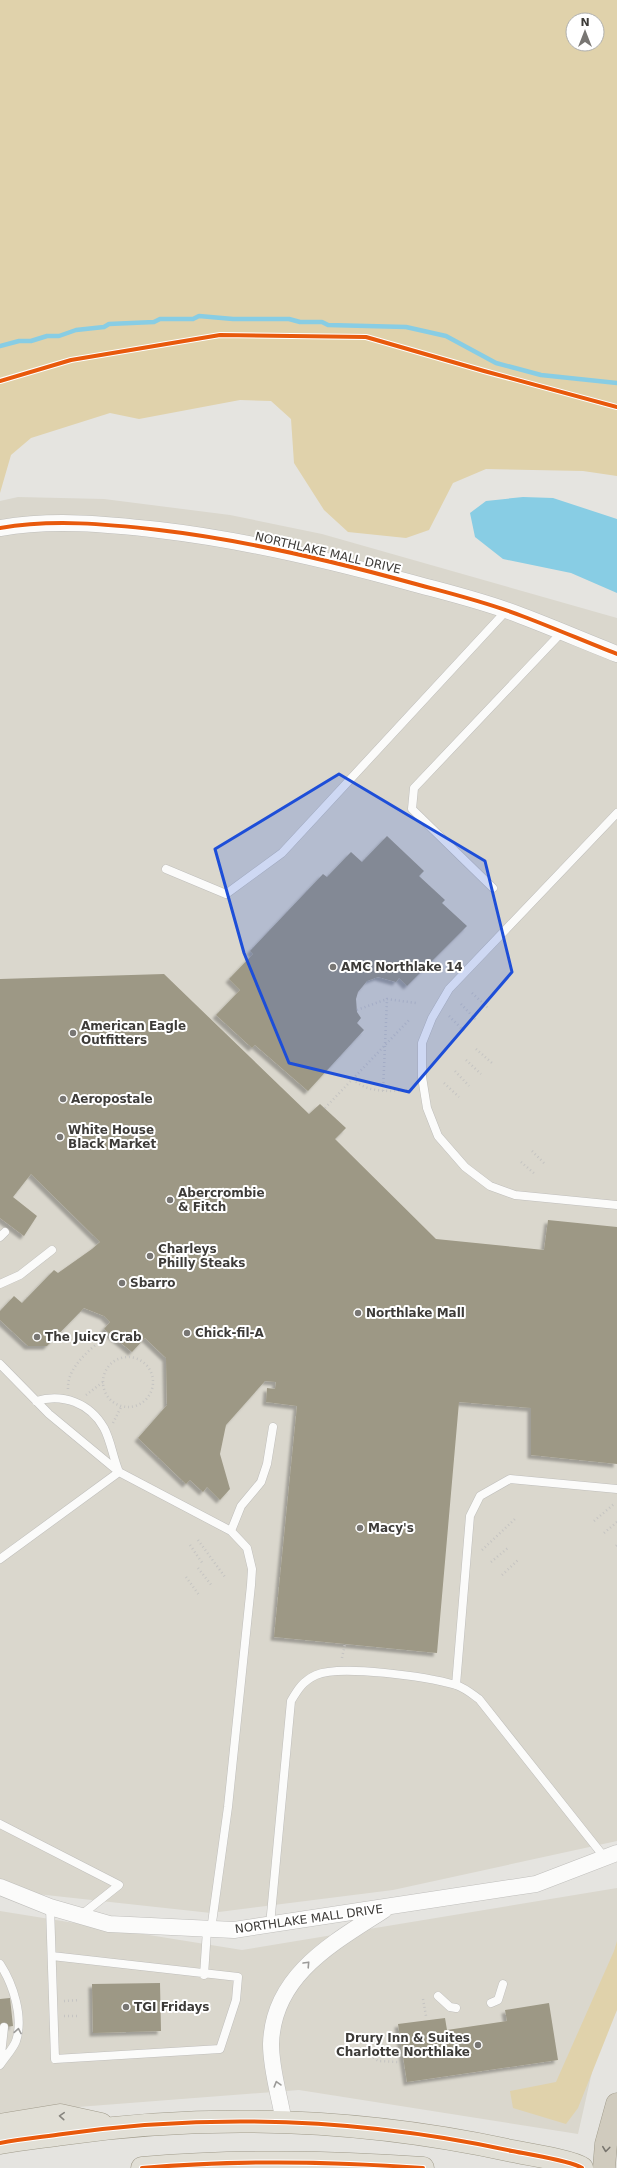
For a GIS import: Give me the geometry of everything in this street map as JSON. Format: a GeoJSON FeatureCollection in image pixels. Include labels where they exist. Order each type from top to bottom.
{"type":"FeatureCollection","features":[{"type":"Feature","properties":{"kind":"highway"},"geometry":{"type":"LineString","coordinates":[[604,2168],[606,2144],[617,2104]]}},
{"type":"Feature","properties":{"kind":"main road"},"geometry":{"type":"LineString","coordinates":[[0,2125],[60,2115],[114,2127]]}},
{"type":"Feature","properties":{"kind":"main road"},"geometry":{"type":"LineString","coordinates":[[0,2144],[114,2127],[197,2122],[284,2123],[370,2129],[428,2136],[485,2145],[582,2168]]}},
{"type":"Feature","properties":{"kind":"main road"},"geometry":{"type":"LineString","coordinates":[[142,2168],[256,2161],[328,2162],[423,2168]]}},
{"type":"Feature","properties":{"kind":"street","name":"NORTHLAKE MALL DRIVE"},"geometry":{"type":"LineString","coordinates":[[0,528],[66,524],[129,527],[193,534],[263,546],[354,567],[506,611],[617,654]]}},
{"type":"Feature","properties":{"kind":"street","name":"NORTHLAKE MALL DRIVE"},"geometry":{"type":"LineString","coordinates":[[0,1887],[50,1907],[109,1924],[234,1930],[536,1884],[611,1855]]}},
{"type":"Feature","properties":{"kind":"street"},"geometry":{"type":"LineString","coordinates":[[284,2123],[274,2077],[271,2044],[274,2027],[285,1996],[302,1970],[320,1953],[389,1907]]}},
{"type":"Feature","properties":{"kind":"lane"},"geometry":{"type":"LineString","coordinates":[[166,869],[226,894],[282,853],[506,611]]}},
{"type":"Feature","properties":{"kind":"lane"},"geometry":{"type":"LineString","coordinates":[[493,888],[412,809],[414,788],[562,632]]}},
{"type":"Feature","properties":{"kind":"lane"},"geometry":{"type":"LineString","coordinates":[[617,813],[449,989],[432,1018],[422,1043],[422,1077],[427,1108],[438,1136],[465,1167],[490,1186],[515,1195],[617,1205]]}},
{"type":"Feature","properties":{"kind":"lane"},"geometry":{"type":"LineString","coordinates":[[0,1284],[20,1275],[52,1250]]}},
{"type":"Feature","properties":{"kind":"lane"},"geometry":{"type":"LineString","coordinates":[[0,1364],[49,1414],[119,1472],[231,1531],[247,1548],[252,1569],[228,1806],[209,1930],[204,1975]]}},
{"type":"Feature","properties":{"kind":"lane"},"geometry":{"type":"LineString","coordinates":[[36,1400],[49,1397],[67,1398],[82,1405],[104,1429],[119,1472]]}},
{"type":"Feature","properties":{"kind":"lane"},"geometry":{"type":"LineString","coordinates":[[231,1531],[241,1506],[261,1482],[267,1464],[273,1426]]}},
{"type":"Feature","properties":{"kind":"lane"},"geometry":{"type":"LineString","coordinates":[[0,1559],[119,1472]]}},
{"type":"Feature","properties":{"kind":"lane"},"geometry":{"type":"LineString","coordinates":[[456,1685],[470,1516],[480,1496],[510,1479],[617,1488]]}},
{"type":"Feature","properties":{"kind":"lane"},"geometry":{"type":"LineString","coordinates":[[270,1925],[292,1701],[301,1684],[316,1675],[332,1670],[416,1678],[456,1685],[467,1690],[479,1699],[611,1855]]}},
{"type":"Feature","properties":{"kind":"lane"},"geometry":{"type":"LineString","coordinates":[[0,1824],[119,1885],[79,1916]]}},
{"type":"Feature","properties":{"kind":"lane"},"geometry":{"type":"LineString","coordinates":[[50,1907],[55,2059],[220,2049],[236,2000],[238,1978],[52,1956]]}},
{"type":"Feature","properties":{"kind":"lane"},"geometry":{"type":"LineString","coordinates":[[0,1964],[12,1986],[20,2026],[16,2043],[0,2064]]}},
{"type":"Feature","properties":{"kind":"lane"},"geometry":{"type":"LineString","coordinates":[[491,2003],[498,2000],[504,1984]]}},
{"type":"Feature","properties":{"kind":"lane"},"geometry":{"type":"LineString","coordinates":[[438,1996],[450,2007],[456,2008]]}},
{"type":"Feature","properties":{"kind":"lane"},"geometry":{"type":"LineString","coordinates":[[0,2064],[4,2027]]}},
{"type":"Feature","properties":{"kind":"path"},"geometry":{"type":"LineString","coordinates":[[472,993],[488,1008]]}},
{"type":"Feature","properties":{"kind":"path"},"geometry":{"type":"LineString","coordinates":[[384,1091],[387,999]]}},
{"type":"Feature","properties":{"kind":"path"},"geometry":{"type":"LineString","coordinates":[[357,1010],[387,999],[416,1003]]}},
{"type":"Feature","properties":{"kind":"path"},"geometry":{"type":"LineString","coordinates":[[461,1004],[476,1020]]}},
{"type":"Feature","properties":{"kind":"path"},"geometry":{"type":"LineString","coordinates":[[449,1016],[465,1032]]}},
{"type":"Feature","properties":{"kind":"path"},"geometry":{"type":"LineString","coordinates":[[325,1108],[410,1019]]}},
{"type":"Feature","properties":{"kind":"path"},"geometry":{"type":"LineString","coordinates":[[476,1049],[492,1063]]}},
{"type":"Feature","properties":{"kind":"path"},"geometry":{"type":"LineString","coordinates":[[466,1060],[481,1074]]}},
{"type":"Feature","properties":{"kind":"path"},"geometry":{"type":"LineString","coordinates":[[454,1071],[469,1086]]}},
{"type":"Feature","properties":{"kind":"path"},"geometry":{"type":"LineString","coordinates":[[353,1079],[365,1087],[384,1091],[412,1090]]}},
{"type":"Feature","properties":{"kind":"path"},"geometry":{"type":"LineString","coordinates":[[444,1082],[459,1097]]}},
{"type":"Feature","properties":{"kind":"path"},"geometry":{"type":"LineString","coordinates":[[532,1151],[546,1165]]}},
{"type":"Feature","properties":{"kind":"path"},"geometry":{"type":"LineString","coordinates":[[521,1162],[536,1175]]}},
{"type":"Feature","properties":{"kind":"path"},"geometry":{"type":"LineString","coordinates":[[68,1389],[68,1381],[72,1371],[109,1333]]}},
{"type":"Feature","properties":{"kind":"path"},"geometry":{"type":"LineString","coordinates":[[85,1396],[103,1382],[108,1368],[120,1359],[136,1359],[148,1368],[153,1385],[148,1396],[139,1405],[122,1407],[107,1397],[103,1382]]}},
{"type":"Feature","properties":{"kind":"path"},"geometry":{"type":"LineString","coordinates":[[112,1423],[122,1407]]}},
{"type":"Feature","properties":{"kind":"path"},"geometry":{"type":"LineString","coordinates":[[594,1521],[614,1504]]}},
{"type":"Feature","properties":{"kind":"path"},"geometry":{"type":"LineString","coordinates":[[482,1550],[516,1518]]}},
{"type":"Feature","properties":{"kind":"path"},"geometry":{"type":"LineString","coordinates":[[604,1533],[617,1522]]}},
{"type":"Feature","properties":{"kind":"path"},"geometry":{"type":"LineString","coordinates":[[198,1540],[225,1577]]}},
{"type":"Feature","properties":{"kind":"path"},"geometry":{"type":"LineString","coordinates":[[190,1546],[204,1564]]}},
{"type":"Feature","properties":{"kind":"path"},"geometry":{"type":"LineString","coordinates":[[491,1562],[509,1547]]}},
{"type":"Feature","properties":{"kind":"path"},"geometry":{"type":"LineString","coordinates":[[502,1575],[519,1560]]}},
{"type":"Feature","properties":{"kind":"path"},"geometry":{"type":"LineString","coordinates":[[198,1568],[212,1586]]}},
{"type":"Feature","properties":{"kind":"path"},"geometry":{"type":"LineString","coordinates":[[186,1577],[199,1595]]}},
{"type":"Feature","properties":{"kind":"path"},"geometry":{"type":"LineString","coordinates":[[342,1658],[345,1644]]}},
{"type":"Feature","properties":{"kind":"path"},"geometry":{"type":"LineString","coordinates":[[423,1999],[426,2016]]}},
{"type":"Feature","properties":{"kind":"path"},"geometry":{"type":"LineString","coordinates":[[53,2001],[80,2000]]}},
{"type":"Feature","properties":{"kind":"path"},"geometry":{"type":"LineString","coordinates":[[374,2035],[397,2036]]}},
{"type":"Feature","properties":{"kind":"path"},"geometry":{"type":"LineString","coordinates":[[371,2045],[381,2051],[397,2051]]}},
{"type":"Feature","properties":{"kind":"path"},"geometry":{"type":"LineString","coordinates":[[364,2050],[378,2061],[398,2062]]}},
{"type":"Feature","properties":{"kind":"highlighted area"},"geometry":{"type":"Polygon","coordinates":[[[339,774],[485,861],[512,972],[409,1092],[289,1063],[244,953],[215,849],[339,774]]]}},
{"type":"Feature","properties":{"kind":"shaded area"},"geometry":{"type":"Polygon","coordinates":[[[0,0],[617,0],[617,476],[583,471],[486,469],[453,483],[429,530],[406,538],[348,532],[324,510],[294,463],[291,419],[271,401],[240,400],[139,419],[110,413],[31,438],[11,455],[0,493],[0,0]]]}},
{"type":"Feature","properties":{"kind":"shaded area"},"geometry":{"type":"Polygon","coordinates":[[[18,497],[104,499],[230,515],[322,534],[617,618],[617,1841],[393,1890],[211,1913],[0,1890],[0,501],[18,497]]]}},
{"type":"Feature","properties":{"kind":"shaded area"},"geometry":{"type":"Polygon","coordinates":[[[617,1888],[617,1961],[578,2134],[299,2090],[0,2113],[0,1911],[242,1950],[617,1888]]]}},
{"type":"Feature","properties":{"kind":"shaded area"},"geometry":{"type":"Polygon","coordinates":[[[617,1941],[617,2010],[578,2108],[566,2124],[513,2108],[510,2091],[556,2082],[614,1951],[617,1941]]]}},
{"type":"Feature","properties":{"kind":"water"},"geometry":{"type":"Polygon","coordinates":[[[523,497],[553,498],[617,519],[617,593],[571,573],[503,559],[475,537],[470,513],[486,501],[523,497]]]}},
{"type":"Feature","properties":{"kind":"building","name":"AMC Northlake 14"},"geometry":{"type":"Polygon","coordinates":[[[387,836],[424,871],[419,876],[445,900],[442,903],[467,926],[407,986],[399,978],[396,982],[378,977],[367,981],[358,992],[356,999],[357,1012],[361,1018],[357,1023],[364,1030],[308,1091],[255,1045],[252,1048],[216,1015],[240,990],[229,979],[253,954],[250,951],[323,874],[327,877],[351,852],[362,862],[387,836]]]}},
{"type":"Feature","properties":{"kind":"building","name":"Northlake Mall"},"geometry":{"type":"Polygon","coordinates":[[[164,974],[309,1114],[320,1104],[346,1128],[335,1139],[436,1239],[544,1250],[548,1220],[617,1227],[617,1464],[531,1455],[531,1408],[459,1402],[437,1653],[274,1637],[297,1406],[266,1402],[267,1388],[275,1389],[276,1382],[265,1381],[226,1425],[220,1454],[230,1489],[220,1500],[207,1487],[203,1492],[190,1480],[186,1484],[138,1438],[167,1405],[166,1358],[145,1338],[132,1352],[104,1329],[110,1322],[104,1316],[84,1308],[47,1346],[28,1346],[0,1320],[0,1311],[14,1296],[22,1303],[54,1270],[58,1273],[100,1242],[31,1174],[13,1197],[37,1216],[24,1236],[0,1218],[0,979],[164,974]]]}},
{"type":"Feature","properties":{"kind":"building","name":"TGI Fridays"},"geometry":{"type":"Polygon","coordinates":[[[160,1983],[161,2031],[93,2033],[92,1984],[160,1983]]]}},
{"type":"Feature","properties":{"kind":"building"},"geometry":{"type":"Polygon","coordinates":[[[10,1998],[13,2026],[0,2028],[0,1999],[10,1998]]]}},
{"type":"Feature","properties":{"kind":"building","name":"Drury Inn & Suites Charlotte Northlake"},"geometry":{"type":"Polygon","coordinates":[[[549,2003],[558,2060],[407,2082],[398,2024],[445,2018],[447,2030],[507,2021],[505,2010],[549,2003]]]}},
{"type":"Feature","properties":{"kind":"waterway"},"geometry":{"type":"LineString","coordinates":[[0,346],[19,341],[31,341],[47,336],[59,336],[76,330],[104,327],[109,324],[154,322],[160,319],[193,319],[199,316],[233,319],[289,319],[300,322],[322,322],[328,325],[406,327],[446,336],[496,363],[541,375],[617,383]]}},
{"type":"Feature","properties":{"kind":"cycle path"},"geometry":{"type":"LineString","coordinates":[[0,381],[71,360],[220,335],[366,337],[617,407]]}},
{"type":"Feature","properties":{"kind":"cycle path"},"geometry":{"type":"LineString","coordinates":[[0,528],[20,525],[59,523],[100,524],[191,534],[255,545],[350,566],[482,602],[509,611],[617,654]]}},
{"type":"Feature","properties":{"kind":"cycle path"},"geometry":{"type":"LineString","coordinates":[[0,2143],[119,2127],[175,2123],[288,2123],[345,2126],[457,2140],[549,2158],[577,2165],[582,2168]]}},
{"type":"Feature","properties":{"kind":"cycle path"},"geometry":{"type":"LineString","coordinates":[[142,2168],[177,2165],[282,2162],[423,2168]]}},
{"type":"Feature","properties":{"kind":"place","name":"AMC Northlake 14"},"geometry":{"type":"Point","coordinates":[333,967]}},
{"type":"Feature","properties":{"kind":"place","name":"American Eagle Outfitters"},"geometry":{"type":"Point","coordinates":[73,1033]}},
{"type":"Feature","properties":{"kind":"place","name":"Aeropostale"},"geometry":{"type":"Point","coordinates":[63,1099]}},
{"type":"Feature","properties":{"kind":"place","name":"White House Black Market"},"geometry":{"type":"Point","coordinates":[60,1137]}},
{"type":"Feature","properties":{"kind":"place","name":"Abercrombie & Fitch"},"geometry":{"type":"Point","coordinates":[170,1200]}},
{"type":"Feature","properties":{"kind":"place","name":"Charleys Philly Steaks"},"geometry":{"type":"Point","coordinates":[150,1256]}},
{"type":"Feature","properties":{"kind":"place","name":"Sbarro"},"geometry":{"type":"Point","coordinates":[122,1283]}},
{"type":"Feature","properties":{"kind":"place","name":"Northlake Mall"},"geometry":{"type":"Point","coordinates":[358,1313]}},
{"type":"Feature","properties":{"kind":"place","name":"Chick-fil-A"},"geometry":{"type":"Point","coordinates":[187,1333]}},
{"type":"Feature","properties":{"kind":"place","name":"The Juicy Crab"},"geometry":{"type":"Point","coordinates":[37,1337]}},
{"type":"Feature","properties":{"kind":"place","name":"Macy's"},"geometry":{"type":"Point","coordinates":[360,1528]}},
{"type":"Feature","properties":{"kind":"place","name":"TGI Fridays"},"geometry":{"type":"Point","coordinates":[126,2007]}},
{"type":"Feature","properties":{"kind":"place","name":"Drury Inn & Suites Charlotte Northlake"},"geometry":{"type":"Point","coordinates":[478,2045]}}]}
